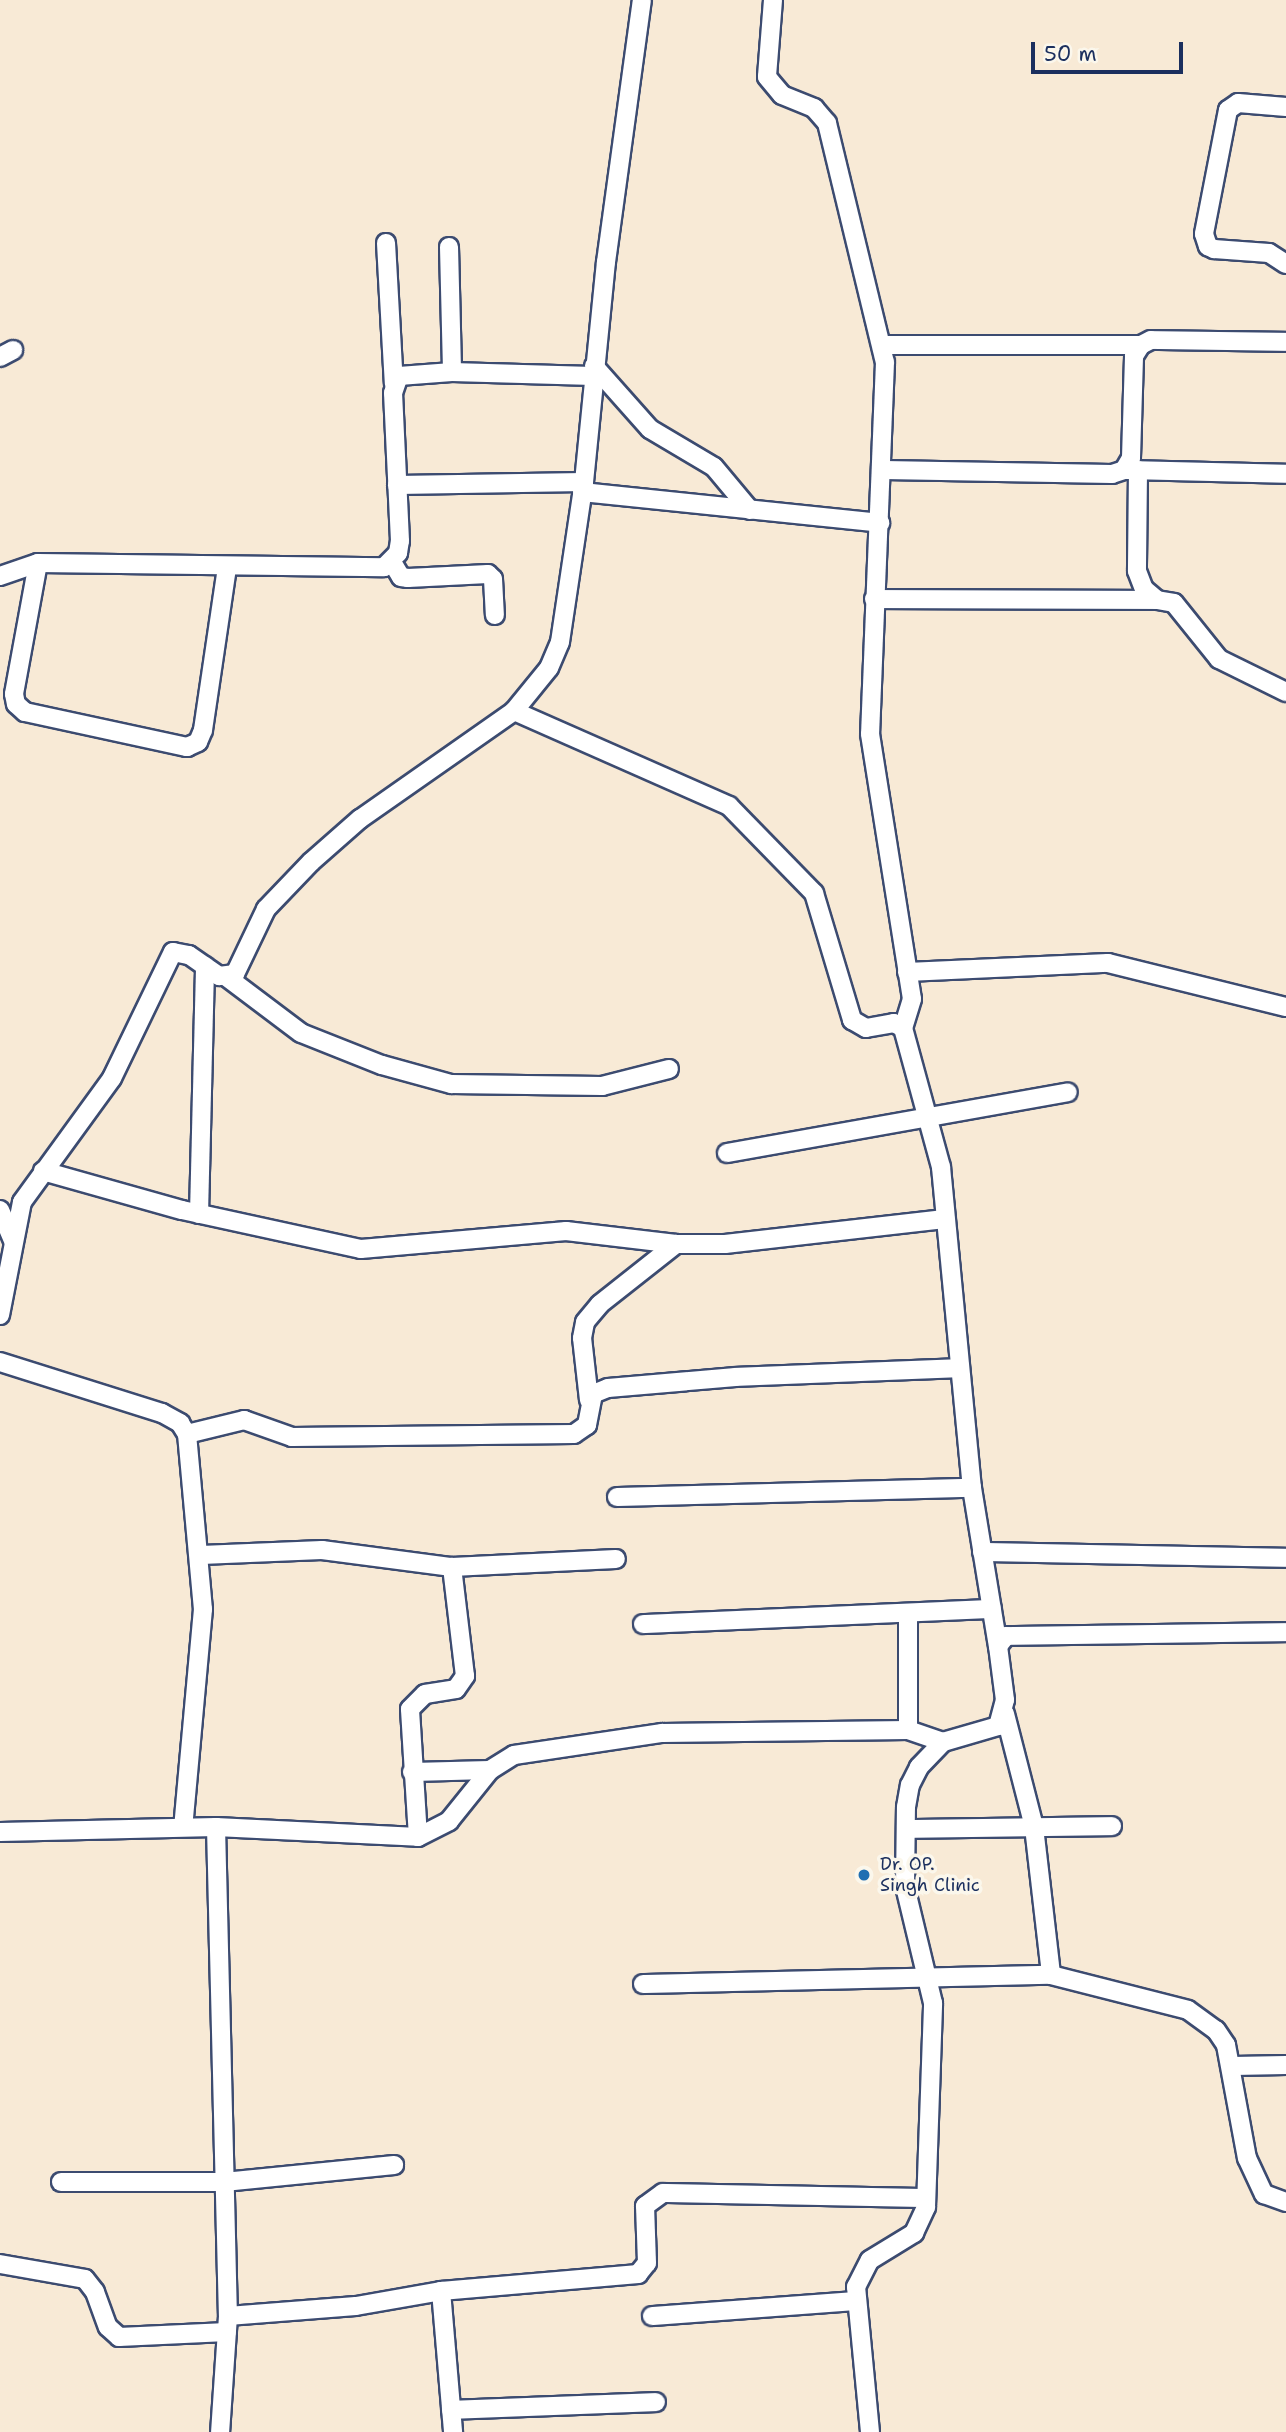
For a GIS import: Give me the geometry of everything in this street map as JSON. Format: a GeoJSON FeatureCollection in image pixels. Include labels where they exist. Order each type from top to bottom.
{"type":"FeatureCollection","features":[{"type":"Feature","properties":{"kind":"street"},"geometry":{"type":"LineString","coordinates":[[228,978],[240,968],[266,909],[331,843],[514,711],[549,668],[560,642],[583,487],[594,371],[642,0]]}},
{"type":"Feature","properties":{"kind":"street"},"geometry":{"type":"LineString","coordinates":[[773,0],[767,77],[782,95],[814,108],[827,123],[856,256],[883,345],[884,470],[874,599],[871,755],[912,1010],[903,1028],[941,1167],[972,1488],[998,1646],[1004,1714],[1034,1827],[1051,1975]]}},
{"type":"Feature","properties":{"kind":"street"},"geometry":{"type":"LineString","coordinates":[[1286,107],[1238,103],[1228,110],[1204,234],[1208,246],[1214,249],[1269,253],[1286,264]]}},
{"type":"Feature","properties":{"kind":"street"},"geometry":{"type":"LineString","coordinates":[[386,243],[400,541],[393,562],[397,573],[408,578],[488,574],[493,579],[495,615]]}},
{"type":"Feature","properties":{"kind":"street"},"geometry":{"type":"LineString","coordinates":[[449,247],[452,372]]}},
{"type":"Feature","properties":{"kind":"street"},"geometry":{"type":"LineString","coordinates":[[883,345],[1141,345],[1152,340],[1286,342]]}},
{"type":"Feature","properties":{"kind":"street"},"geometry":{"type":"LineString","coordinates":[[1141,345],[1134,356],[1131,458],[1137,571],[1144,589],[1157,600]]}},
{"type":"Feature","properties":{"kind":"street"},"geometry":{"type":"LineString","coordinates":[[394,384],[409,373],[594,371],[657,435],[707,461],[750,510]]}},
{"type":"Feature","properties":{"kind":"street"},"geometry":{"type":"LineString","coordinates":[[884,470],[1112,474],[1131,470],[1286,474]]}},
{"type":"Feature","properties":{"kind":"street"},"geometry":{"type":"LineString","coordinates":[[397,485],[583,487],[750,510],[880,523]]}},
{"type":"Feature","properties":{"kind":"street"},"geometry":{"type":"LineString","coordinates":[[0,576],[38,563],[367,570],[393,562]]}},
{"type":"Feature","properties":{"kind":"street"},"geometry":{"type":"LineString","coordinates":[[38,563],[14,694],[16,704],[25,712],[187,747],[198,742],[203,730],[228,567]]}},
{"type":"Feature","properties":{"kind":"street"},"geometry":{"type":"LineString","coordinates":[[874,599],[1157,600],[1174,603],[1219,659],[1286,692]]}},
{"type":"Feature","properties":{"kind":"street"},"geometry":{"type":"LineString","coordinates":[[514,711],[729,806],[814,892],[852,1020],[866,1028],[894,1023],[903,1028]]}},
{"type":"Feature","properties":{"kind":"street"},"geometry":{"type":"LineString","coordinates":[[0,1315],[22,1202],[112,1078],[173,952],[189,955],[228,978],[275,1017],[310,1037],[451,1084],[602,1086],[669,1069]]}},
{"type":"Feature","properties":{"kind":"street"},"geometry":{"type":"LineString","coordinates":[[907,972],[1108,963],[1286,1007]]}},
{"type":"Feature","properties":{"kind":"street"},"geometry":{"type":"LineString","coordinates":[[199,1213],[205,966]]}},
{"type":"Feature","properties":{"kind":"street"},"geometry":{"type":"LineString","coordinates":[[727,1153],[928,1114],[1068,1092]]}},
{"type":"Feature","properties":{"kind":"street"},"geometry":{"type":"LineString","coordinates":[[43,1171],[199,1213],[361,1249],[566,1231],[676,1244],[725,1244],[945,1219]]}},
{"type":"Feature","properties":{"kind":"street"},"geometry":{"type":"LineString","coordinates":[[0,1210],[13,1241]]}},
{"type":"Feature","properties":{"kind":"street"},"geometry":{"type":"LineString","coordinates":[[187,1434],[244,1419],[292,1437],[575,1434],[587,1425],[589,1400],[582,1338],[585,1322],[600,1304],[676,1244]]}},
{"type":"Feature","properties":{"kind":"street"},"geometry":{"type":"LineString","coordinates":[[0,1362],[162,1413],[180,1423],[187,1434],[201,1555],[202,1633],[183,1827]]}},
{"type":"Feature","properties":{"kind":"street"},"geometry":{"type":"LineString","coordinates":[[589,1400],[608,1388],[736,1377],[960,1368]]}},
{"type":"Feature","properties":{"kind":"street"},"geometry":{"type":"LineString","coordinates":[[617,1497],[972,1488]]}},
{"type":"Feature","properties":{"kind":"street"},"geometry":{"type":"LineString","coordinates":[[201,1555],[322,1550],[452,1567],[617,1559]]}},
{"type":"Feature","properties":{"kind":"street"},"geometry":{"type":"LineString","coordinates":[[982,1552],[1286,1558]]}},
{"type":"Feature","properties":{"kind":"street"},"geometry":{"type":"LineString","coordinates":[[418,1837],[410,1709],[425,1695],[456,1689],[465,1676],[452,1567]]}},
{"type":"Feature","properties":{"kind":"street"},"geometry":{"type":"LineString","coordinates":[[643,1624],[992,1609]]}},
{"type":"Feature","properties":{"kind":"street"},"geometry":{"type":"LineString","coordinates":[[908,1614],[908,1730]]}},
{"type":"Feature","properties":{"kind":"street"},"geometry":{"type":"LineString","coordinates":[[998,1646],[1006,1636],[1018,1633],[1286,1632]]}},
{"type":"Feature","properties":{"kind":"street"},"geometry":{"type":"LineString","coordinates":[[870,2432],[856,2301],[860,2273],[870,2260],[914,2233],[922,2223],[926,2197],[933,2003],[930,1974],[907,1903],[906,1829],[909,1786],[928,1753],[943,1742],[987,1731],[1004,1714]]}},
{"type":"Feature","properties":{"kind":"street"},"geometry":{"type":"LineString","coordinates":[[0,1832],[216,1827],[418,1837],[449,1821],[490,1770],[514,1755],[662,1733],[908,1730],[943,1742]]}},
{"type":"Feature","properties":{"kind":"street"},"geometry":{"type":"LineString","coordinates":[[412,1772],[490,1770]]}},
{"type":"Feature","properties":{"kind":"street"},"geometry":{"type":"LineString","coordinates":[[906,1829],[1112,1826]]}},
{"type":"Feature","properties":{"kind":"street"},"geometry":{"type":"LineString","coordinates":[[216,1827],[228,2324],[220,2432]]}},
{"type":"Feature","properties":{"kind":"street"},"geometry":{"type":"LineString","coordinates":[[643,1984],[930,1974],[1051,1975],[1188,2010],[1216,2030],[1233,2066],[1247,2158],[1264,2194],[1286,2202]]}},
{"type":"Feature","properties":{"kind":"street"},"geometry":{"type":"LineString","coordinates":[[1233,2066],[1286,2065]]}},
{"type":"Feature","properties":{"kind":"street"},"geometry":{"type":"LineString","coordinates":[[61,2182],[224,2182],[394,2165]]}},
{"type":"Feature","properties":{"kind":"street"},"geometry":{"type":"LineString","coordinates":[[0,2264],[85,2279],[95,2292],[108,2327],[119,2337],[356,2306],[441,2291],[638,2274],[647,2263],[645,2206],[663,2193],[926,2197]]}},
{"type":"Feature","properties":{"kind":"street"},"geometry":{"type":"LineString","coordinates":[[441,2291],[453,2432]]}},
{"type":"Feature","properties":{"kind":"street"},"geometry":{"type":"LineString","coordinates":[[652,2316],[856,2301]]}},
{"type":"Feature","properties":{"kind":"street"},"geometry":{"type":"LineString","coordinates":[[451,2410],[656,2402]]}},
{"type":"Feature","properties":{"kind":"place","name":"Dr. OP. Singh Clinic"},"geometry":{"type":"Point","coordinates":[864,1875]}}]}
